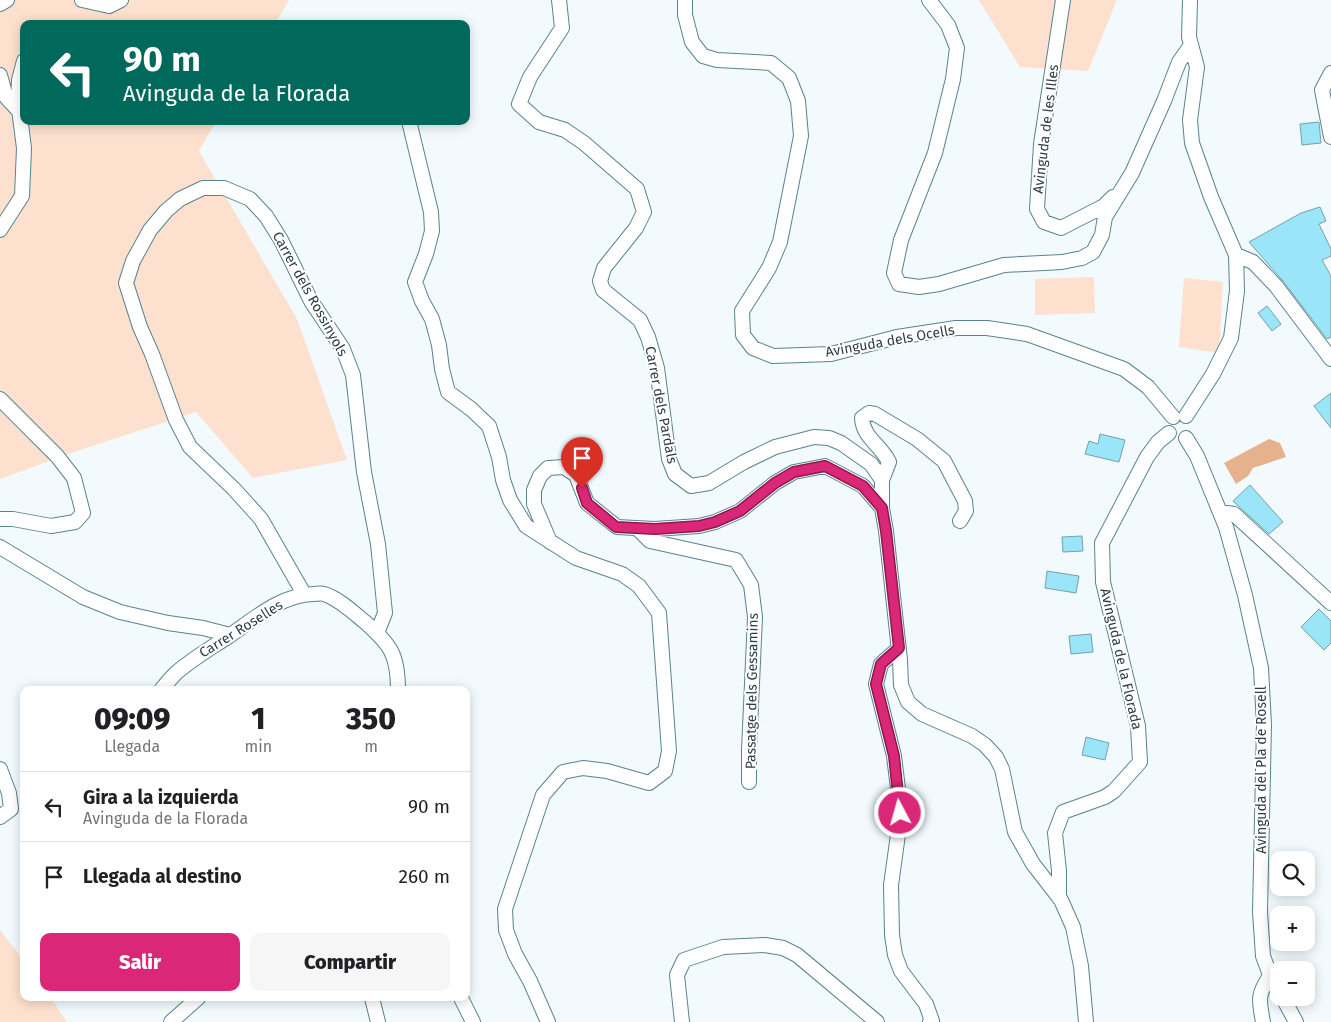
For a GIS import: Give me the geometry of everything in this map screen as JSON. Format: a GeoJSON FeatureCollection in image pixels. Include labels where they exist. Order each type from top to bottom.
{"type":"FeatureCollection","features":[{"type":"Feature","properties":{"kind":"street"},"geometry":{"type":"LineString","coordinates":[[0,4],[7,0]]}},
{"type":"Feature","properties":{"kind":"street"},"geometry":{"type":"LineString","coordinates":[[82,0],[109,6],[121,0]]}},
{"type":"Feature","properties":{"kind":"street","name":"Carrer dels Pardals"},"geometry":{"type":"LineString","coordinates":[[559,0],[562,28],[530,77],[519,104],[539,122],[564,130],[584,143],[637,189],[644,212],[636,228],[604,268],[600,281],[602,290],[640,320],[648,337],[657,368],[668,460],[674,474],[691,486],[709,483],[744,462],[775,447],[814,437],[828,438],[841,443],[871,464],[882,480]]}},
{"type":"Feature","properties":{"kind":"street","name":"Avinguda dels Ocells"},"geometry":{"type":"LineString","coordinates":[[685,0],[692,42],[703,56],[717,60],[771,63],[789,78],[798,101],[801,136],[780,242],[769,268],[742,310],[743,336],[753,348],[773,356],[831,354],[897,337],[956,328],[987,328],[1027,334],[1124,369],[1148,387],[1179,417]]}},
{"type":"Feature","properties":{"kind":"street"},"geometry":{"type":"LineString","coordinates":[[929,0],[948,25],[957,48],[953,78],[936,152],[901,240],[894,273],[899,284],[919,287],[939,284],[1004,265],[1062,262],[1082,258],[1093,252],[1102,235],[1105,217],[1132,173],[1179,62],[1191,45]]}},
{"type":"Feature","properties":{"kind":"street","name":"Avinguda de les Illes"},"geometry":{"type":"LineString","coordinates":[[1063,0],[1042,144],[1037,209],[1044,222],[1061,228],[1104,206],[1124,186]]}},
{"type":"Feature","properties":{"kind":"street"},"geometry":{"type":"LineString","coordinates":[[1179,417],[1192,425],[1192,430],[1186,438],[1178,439],[1172,437],[1169,433],[1168,423],[1179,417],[1214,374],[1230,338],[1237,291],[1236,255],[1192,143],[1190,120],[1196,67],[1189,37],[1190,0]]}},
{"type":"Feature","properties":{"kind":"street"},"geometry":{"type":"LineString","coordinates":[[1331,73],[1322,90],[1331,137]]}},
{"type":"Feature","properties":{"kind":"street"},"geometry":{"type":"LineString","coordinates":[[0,75],[6,96],[18,110]]}},
{"type":"Feature","properties":{"kind":"street"},"geometry":{"type":"LineString","coordinates":[[20,80],[18,110],[20,123]]}},
{"type":"Feature","properties":{"kind":"street"},"geometry":{"type":"LineString","coordinates":[[0,230],[22,196],[24,148],[20,125]]}},
{"type":"Feature","properties":{"kind":"street"},"geometry":{"type":"LineString","coordinates":[[410,125],[431,212],[432,231],[416,282],[422,300],[432,318],[440,345],[442,369],[448,392],[471,409],[489,426],[510,500],[526,526],[576,558],[622,574],[639,586],[659,613],[669,751],[665,771],[649,783],[606,771],[583,768],[563,772],[543,795],[505,909],[506,930],[515,954],[530,981],[548,1022]]}},
{"type":"Feature","properties":{"kind":"street","name":"Carrer dels Rossinyols"},"geometry":{"type":"LineString","coordinates":[[304,594],[261,519],[234,489],[190,447],[176,420],[140,327],[126,283],[133,261],[150,230],[166,211],[180,199],[203,188],[224,188],[250,199],[266,216],[281,240],[311,301],[343,350],[353,375],[364,472],[378,544],[385,613],[377,633]]}},
{"type":"Feature","properties":{"kind":"street"},"geometry":{"type":"LineString","coordinates":[[1236,255],[1253,262],[1276,286],[1331,360]]}},
{"type":"Feature","properties":{"kind":"street"},"geometry":{"type":"LineString","coordinates":[[0,399],[57,456],[74,478],[83,513],[75,522],[51,526],[13,519],[0,519]]}},
{"type":"Feature","properties":{"kind":"street"},"geometry":{"type":"LineString","coordinates":[[960,522],[966,511],[965,501],[944,461],[917,439],[875,414],[869,413],[862,418],[863,428],[889,462],[882,480],[882,508],[899,648],[901,685],[908,702],[922,714],[972,736],[985,745],[996,757],[1002,770],[1015,832],[1033,864],[1059,898],[1073,927],[1078,947],[1086,1022]]}},
{"type":"Feature","properties":{"kind":"street","name":"Avinguda de la Florada"},"geometry":{"type":"LineString","coordinates":[[1059,898],[1059,871],[1055,833],[1063,812],[1105,797],[1114,791],[1140,762],[1138,726],[1103,582],[1102,543],[1147,457],[1158,442],[1169,433]]}},
{"type":"Feature","properties":{"kind":"street","name":"Avinguda del Pla de Rosell"},"geometry":{"type":"LineString","coordinates":[[1186,438],[1197,456],[1226,527],[1245,595],[1261,668],[1264,725],[1260,912],[1262,956],[1270,976]]}},
{"type":"Feature","properties":{"kind":"street"},"geometry":{"type":"LineString","coordinates":[[550,542],[534,504],[534,490],[540,476],[548,468],[564,467],[576,475],[587,503],[616,527],[655,529],[699,526],[715,522],[740,511],[775,483],[794,472],[825,466],[863,486],[882,508]]}},
{"type":"Feature","properties":{"kind":"street"},"geometry":{"type":"LineString","coordinates":[[1220,512],[1234,514],[1331,603]]}},
{"type":"Feature","properties":{"kind":"street","name":"Passatge dels Gessamins"},"geometry":{"type":"LineString","coordinates":[[638,528],[650,541],[736,560],[752,585],[755,616],[749,750],[750,782]]}},
{"type":"Feature","properties":{"kind":"street"},"geometry":{"type":"LineString","coordinates":[[0,547],[83,597],[120,612],[230,635]]}},
{"type":"Feature","properties":{"kind":"street","name":"Carrer Roselles"},"geometry":{"type":"LineString","coordinates":[[165,686],[192,660],[264,612],[282,602],[304,594],[324,594],[347,607],[377,633],[393,652],[398,672],[398,686]]}},
{"type":"Feature","properties":{"kind":"street"},"geometry":{"type":"LineString","coordinates":[[899,648],[881,664],[876,684],[894,756],[900,813],[891,885],[892,935],[895,955],[901,972],[926,1004],[932,1021],[930,1022]]}},
{"type":"Feature","properties":{"kind":"street"},"geometry":{"type":"LineString","coordinates":[[0,769],[9,793],[11,809],[0,817]]}},
{"type":"Feature","properties":{"kind":"street"},"geometry":{"type":"LineString","coordinates":[[682,1022],[677,975],[684,960],[723,947],[765,945],[783,948],[797,955],[877,1022]]}},
{"type":"Feature","properties":{"kind":"street"},"geometry":{"type":"LineString","coordinates":[[1263,1022],[1259,1002],[1261,989],[1270,976]]}},
{"type":"Feature","properties":{"kind":"street"},"geometry":{"type":"LineString","coordinates":[[170,1022],[194,1001]]}},
{"type":"Feature","properties":{"kind":"street"},"geometry":{"type":"LineString","coordinates":[[373,1001],[378,1022]]}},
{"type":"Feature","properties":{"kind":"street"},"geometry":{"type":"LineString","coordinates":[[462,1001],[473,1022]]}},
{"type":"Feature","properties":{"kind":"street"},"geometry":{"type":"LineString","coordinates":[[1287,1006],[1296,1022]]}},
{"type":"Feature","properties":{"kind":"shaded area"},"geometry":{"type":"Polygon","coordinates":[[[0,0],[289,0],[277,20],[20,20],[20,125],[214,125],[199,151],[297,319],[347,460],[253,478],[196,412],[77,451],[0,479],[0,0]]]}},
{"type":"Feature","properties":{"kind":"shaded area"},"geometry":{"type":"Polygon","coordinates":[[[979,0],[1117,0],[1088,71],[1020,67],[979,0]]]}},
{"type":"Feature","properties":{"kind":"shaded area"},"geometry":{"type":"Polygon","coordinates":[[[1094,277],[1095,313],[1035,315],[1035,279],[1094,277]]]}},
{"type":"Feature","properties":{"kind":"shaded area"},"geometry":{"type":"Polygon","coordinates":[[[1184,278],[1223,282],[1219,353],[1179,347],[1184,278]]]}},
{"type":"Feature","properties":{"kind":"shaded area"},"geometry":{"type":"Polygon","coordinates":[[[1269,439],[1280,443],[1286,457],[1253,468],[1248,476],[1236,484],[1224,463],[1269,439]]]}},
{"type":"Feature","properties":{"kind":"shaded area"},"geometry":{"type":"Polygon","coordinates":[[[0,930],[20,956],[20,1001],[53,1001],[67,1022],[0,1022],[0,930]]]}},
{"type":"Feature","properties":{"kind":"building"},"geometry":{"type":"Polygon","coordinates":[[[1319,122],[1321,143],[1302,145],[1300,124],[1319,122]]]}},
{"type":"Feature","properties":{"kind":"building"},"geometry":{"type":"Polygon","coordinates":[[[1320,207],[1326,221],[1319,224],[1331,249],[1331,256],[1322,260],[1331,276],[1331,337],[1327,339],[1283,281],[1249,242],[1301,213],[1320,207]]]}},
{"type":"Feature","properties":{"kind":"building"},"geometry":{"type":"Polygon","coordinates":[[[1267,306],[1281,324],[1272,331],[1258,313],[1267,306]]]}},
{"type":"Feature","properties":{"kind":"building"},"geometry":{"type":"Polygon","coordinates":[[[1331,393],[1331,428],[1314,406],[1331,393]]]}},
{"type":"Feature","properties":{"kind":"building"},"geometry":{"type":"Polygon","coordinates":[[[1100,434],[1125,440],[1119,462],[1085,454],[1089,441],[1098,444],[1100,434]]]}},
{"type":"Feature","properties":{"kind":"building"},"geometry":{"type":"Polygon","coordinates":[[[1250,485],[1283,522],[1269,534],[1233,501],[1250,485]]]}},
{"type":"Feature","properties":{"kind":"building"},"geometry":{"type":"Polygon","coordinates":[[[1082,536],[1083,551],[1063,552],[1062,537],[1082,536]]]}},
{"type":"Feature","properties":{"kind":"building"},"geometry":{"type":"Polygon","coordinates":[[[1047,571],[1079,576],[1076,593],[1045,588],[1047,571]]]}},
{"type":"Feature","properties":{"kind":"building"},"geometry":{"type":"Polygon","coordinates":[[[1319,609],[1331,621],[1331,643],[1324,650],[1301,627],[1319,609]]]}},
{"type":"Feature","properties":{"kind":"building"},"geometry":{"type":"Polygon","coordinates":[[[1091,634],[1093,652],[1071,654],[1069,636],[1091,634]]]}},
{"type":"Feature","properties":{"kind":"building"},"geometry":{"type":"Polygon","coordinates":[[[1086,737],[1109,743],[1105,760],[1082,755],[1086,737]]]}},
{"type":"Feature","properties":{"kind":"route"},"geometry":{"type":"LineString","coordinates":[[582,488],[587,503],[616,527],[655,529],[699,526],[715,522],[740,511],[775,483],[794,472],[825,466],[863,486],[882,508],[886,531],[899,648],[881,664],[876,684],[894,756],[900,813]]}}]}
